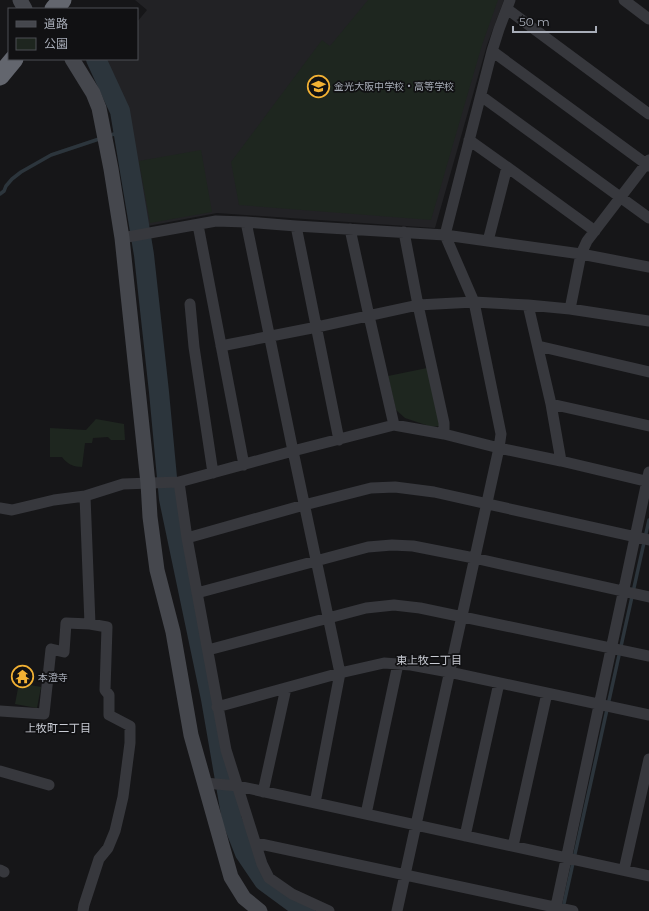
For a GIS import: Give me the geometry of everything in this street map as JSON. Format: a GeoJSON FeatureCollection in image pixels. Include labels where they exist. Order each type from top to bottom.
{"type":"FeatureCollection","features":[{"type":"Feature","properties":{"kind":"highway"},"geometry":{"type":"LineString","coordinates":[[0,76],[13,60]]}},
{"type":"Feature","properties":{"kind":"street"},"geometry":{"type":"LineString","coordinates":[[624,0],[649,19]]}},
{"type":"Feature","properties":{"kind":"street"},"geometry":{"type":"LineString","coordinates":[[397,911],[501,434],[474,302],[445,235],[492,51],[508,4],[649,114]]}},
{"type":"Feature","properties":{"kind":"street"},"geometry":{"type":"LineString","coordinates":[[492,51],[648,164],[587,241],[581,254],[570,309]]}},
{"type":"Feature","properties":{"kind":"street"},"geometry":{"type":"LineString","coordinates":[[73,60],[93,92],[99,108],[126,238],[150,517],[157,570],[173,632],[191,735],[231,876],[244,898],[260,911]]}},
{"type":"Feature","properties":{"kind":"street"},"geometry":{"type":"LineString","coordinates":[[481,96],[649,218]]}},
{"type":"Feature","properties":{"kind":"street"},"geometry":{"type":"LineString","coordinates":[[469,140],[595,231]]}},
{"type":"Feature","properties":{"kind":"street"},"geometry":{"type":"LineString","coordinates":[[488,241],[507,167]]}},
{"type":"Feature","properties":{"kind":"street"},"geometry":{"type":"LineString","coordinates":[[126,238],[216,221],[246,222],[445,235],[581,254],[649,267]]}},
{"type":"Feature","properties":{"kind":"street"},"geometry":{"type":"LineString","coordinates":[[246,222],[340,673],[315,804]]}},
{"type":"Feature","properties":{"kind":"street"},"geometry":{"type":"LineString","coordinates":[[198,225],[244,465]]}},
{"type":"Feature","properties":{"kind":"street"},"geometry":{"type":"LineString","coordinates":[[296,226],[339,440]]}},
{"type":"Feature","properties":{"kind":"street"},"geometry":{"type":"LineString","coordinates":[[350,229],[394,426]]}},
{"type":"Feature","properties":{"kind":"street"},"geometry":{"type":"LineString","coordinates":[[404,232],[418,305],[444,423],[444,434]]}},
{"type":"Feature","properties":{"kind":"street"},"geometry":{"type":"LineString","coordinates":[[221,346],[418,305],[474,302],[528,305],[570,309],[649,321]]}},
{"type":"Feature","properties":{"kind":"street"},"geometry":{"type":"LineString","coordinates":[[190,304],[194,346],[213,473]]}},
{"type":"Feature","properties":{"kind":"street"},"geometry":{"type":"LineString","coordinates":[[528,305],[551,404],[561,461]]}},
{"type":"Feature","properties":{"kind":"street"},"geometry":{"type":"LineString","coordinates":[[538,346],[649,372]]}},
{"type":"Feature","properties":{"kind":"street"},"geometry":{"type":"LineString","coordinates":[[551,404],[649,426]]}},
{"type":"Feature","properties":{"kind":"street"},"geometry":{"type":"LineString","coordinates":[[0,508],[12,510],[54,500],[85,496],[123,484],[179,482],[293,451],[394,426],[444,434],[499,448],[648,478],[556,909]]}},
{"type":"Feature","properties":{"kind":"street"},"geometry":{"type":"LineString","coordinates":[[179,482],[196,593],[226,750],[262,864],[269,878],[292,894],[329,911]]}},
{"type":"Feature","properties":{"kind":"street"},"geometry":{"type":"LineString","coordinates":[[187,538],[371,488],[395,487],[434,492],[649,540]]}},
{"type":"Feature","properties":{"kind":"street"},"geometry":{"type":"LineString","coordinates":[[85,496],[90,624]]}},
{"type":"Feature","properties":{"kind":"street"},"geometry":{"type":"LineString","coordinates":[[196,593],[368,547],[392,545],[413,546],[474,558],[649,597]]}},
{"type":"Feature","properties":{"kind":"street"},"geometry":{"type":"LineString","coordinates":[[208,650],[366,608],[394,605],[462,616],[649,656]]}},
{"type":"Feature","properties":{"kind":"street"},"geometry":{"type":"LineString","coordinates":[[0,711],[44,714],[51,649],[64,652],[66,623],[90,624],[107,627],[105,690],[109,695],[109,715],[130,726],[130,743],[123,797],[115,831],[108,848],[99,859],[83,911]]}},
{"type":"Feature","properties":{"kind":"street"},"geometry":{"type":"LineString","coordinates":[[218,707],[340,673],[384,663],[411,664],[649,716]]}},
{"type":"Feature","properties":{"kind":"street"},"geometry":{"type":"LineString","coordinates":[[366,814],[398,664]]}},
{"type":"Feature","properties":{"kind":"street"},"geometry":{"type":"LineString","coordinates":[[465,836],[499,683]]}},
{"type":"Feature","properties":{"kind":"street"},"geometry":{"type":"LineString","coordinates":[[263,792],[286,688]]}},
{"type":"Feature","properties":{"kind":"street"},"geometry":{"type":"LineString","coordinates":[[513,846],[547,693]]}},
{"type":"Feature","properties":{"kind":"street"},"geometry":{"type":"LineString","coordinates":[[624,870],[649,759]]}},
{"type":"Feature","properties":{"kind":"street"},"geometry":{"type":"LineString","coordinates":[[0,772],[49,785]]}},
{"type":"Feature","properties":{"kind":"street"},"geometry":{"type":"LineString","coordinates":[[205,783],[238,786],[649,876]]}},
{"type":"Feature","properties":{"kind":"street"},"geometry":{"type":"LineString","coordinates":[[256,843],[556,909],[573,911]]}},
{"type":"Feature","properties":{"kind":"shaded area","name":"金光大阪中学校・高等学校"},"geometry":{"type":"Polygon","coordinates":[[[135,0],[504,0],[487,45],[435,228],[217,213],[148,226],[120,94],[104,63],[106,60],[138,60],[138,21],[147,10],[135,0]]]}},
{"type":"Feature","properties":{"kind":"green space"},"geometry":{"type":"Polygon","coordinates":[[[368,0],[498,0],[482,45],[431,220],[239,205],[231,162],[322,40],[330,46],[368,0]]]}},
{"type":"Feature","properties":{"kind":"green space"},"geometry":{"type":"Polygon","coordinates":[[[201,150],[212,212],[150,223],[139,161],[201,150]]]}},
{"type":"Feature","properties":{"kind":"green space"},"geometry":{"type":"Polygon","coordinates":[[[427,368],[440,426],[432,427],[405,418],[396,410],[388,376],[427,368]]]}},
{"type":"Feature","properties":{"kind":"green space"},"geometry":{"type":"Polygon","coordinates":[[[96,419],[124,424],[125,440],[111,440],[108,437],[93,438],[92,443],[85,443],[82,467],[71,465],[62,457],[50,457],[50,428],[86,430],[96,419]]]}},
{"type":"Feature","properties":{"kind":"green space"},"geometry":{"type":"Polygon","coordinates":[[[19,683],[41,687],[37,708],[15,704],[19,683]]]}},
{"type":"Feature","properties":{"kind":"waterway"},"geometry":{"type":"LineString","coordinates":[[96,60],[120,111],[144,255],[169,499],[211,699],[232,820],[245,853],[264,881],[305,911]]}},
{"type":"Feature","properties":{"kind":"waterway"},"geometry":{"type":"LineString","coordinates":[[108,136],[123,131]]}},
{"type":"Feature","properties":{"kind":"waterway"},"geometry":{"type":"LineString","coordinates":[[0,194],[4,191],[12,179],[21,172],[51,155],[102,138]]}},
{"type":"Feature","properties":{"kind":"waterway"},"geometry":{"type":"LineString","coordinates":[[563,908],[649,520]]}},
{"type":"Feature","properties":{"kind":"place","name":"金光大阪中学校・高等学校"},"geometry":{"type":"Point","coordinates":[318,86]}},
{"type":"Feature","properties":{"kind":"place","name":"本澄寺"},"geometry":{"type":"Point","coordinates":[22,677]}},
{"type":"Feature","properties":{"kind":"district","name":"東上牧二丁目"},"geometry":{"type":"Point","coordinates":[429,660]}},
{"type":"Feature","properties":{"kind":"district","name":"上牧町二丁目"},"geometry":{"type":"Point","coordinates":[58,728]}}]}
